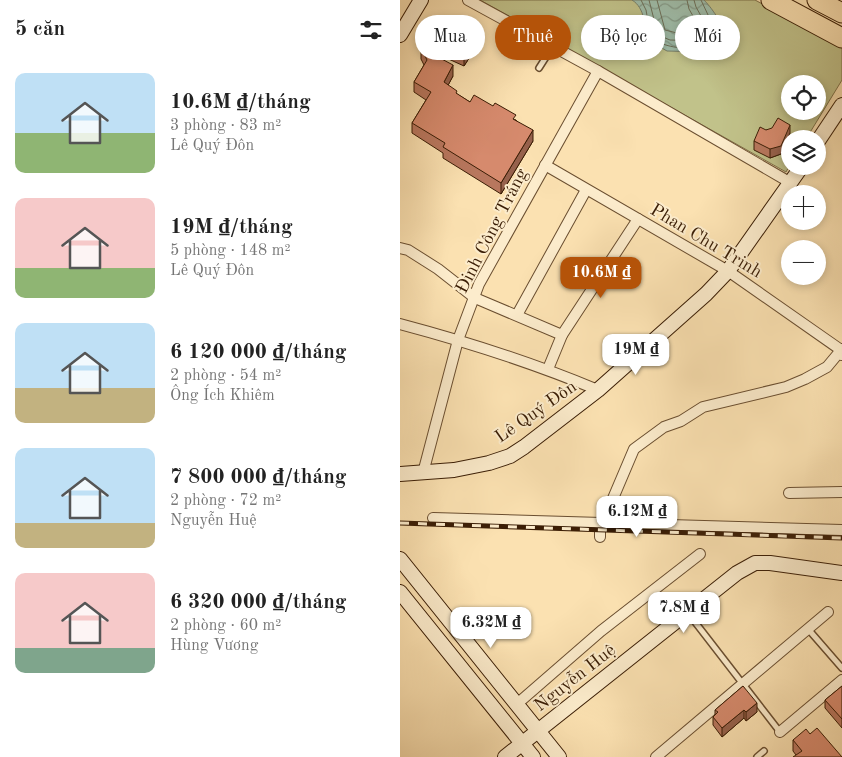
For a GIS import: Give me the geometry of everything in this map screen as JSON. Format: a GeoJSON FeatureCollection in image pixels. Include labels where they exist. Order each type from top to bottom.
{"type":"FeatureCollection","features":[{"type":"Feature","properties":{"kind":"highway"},"geometry":{"type":"LineString","coordinates":[[771,0],[842,38]]}},
{"type":"Feature","properties":{"kind":"highway"},"geometry":{"type":"LineString","coordinates":[[816,0],[842,14]]}},
{"type":"Feature","properties":{"kind":"street"},"geometry":{"type":"LineString","coordinates":[[400,35],[421,0]]}},
{"type":"Feature","properties":{"kind":"street"},"geometry":{"type":"LineString","coordinates":[[468,0],[496,15]]}},
{"type":"Feature","properties":{"kind":"street"},"geometry":{"type":"LineString","coordinates":[[571,56],[791,183]]}},
{"type":"Feature","properties":{"kind":"street","name":"Đinh Công Tráng"},"geometry":{"type":"LineString","coordinates":[[423,473],[458,340],[479,284],[598,71]]}},
{"type":"Feature","properties":{"kind":"street"},"geometry":{"type":"LineString","coordinates":[[825,130],[842,105]]}},
{"type":"Feature","properties":{"kind":"street","name":"Phan Chu Trinh"},"geometry":{"type":"LineString","coordinates":[[545,165],[728,271],[842,352]]}},
{"type":"Feature","properties":{"kind":"street","name":"Lê Quý Đôn"},"geometry":{"type":"LineString","coordinates":[[400,474],[472,467],[510,456],[598,390],[706,294],[728,271],[796,175]]}},
{"type":"Feature","properties":{"kind":"street"},"geometry":{"type":"LineString","coordinates":[[516,315],[586,190]]}},
{"type":"Feature","properties":{"kind":"street"},"geometry":{"type":"LineString","coordinates":[[548,369],[562,336],[638,219]]}},
{"type":"Feature","properties":{"kind":"street"},"geometry":{"type":"LineString","coordinates":[[400,248],[408,250],[438,269],[475,298],[562,336]]}},
{"type":"Feature","properties":{"kind":"street"},"geometry":{"type":"LineString","coordinates":[[400,324],[458,340],[548,369],[598,390]]}},
{"type":"Feature","properties":{"kind":"street"},"geometry":{"type":"LineString","coordinates":[[600,537],[602,524],[634,449],[664,427],[681,421],[703,406],[786,387],[827,367],[842,352]]}},
{"type":"Feature","properties":{"kind":"street"},"geometry":{"type":"LineString","coordinates":[[789,493],[842,492]]}},
{"type":"Feature","properties":{"kind":"street"},"geometry":{"type":"LineString","coordinates":[[433,518],[842,530]]}},
{"type":"Feature","properties":{"kind":"street"},"geometry":{"type":"LineString","coordinates":[[517,704],[601,631],[700,554]]}},
{"type":"Feature","properties":{"kind":"street"},"geometry":{"type":"LineString","coordinates":[[400,559],[560,757]]}},
{"type":"Feature","properties":{"kind":"street","name":"Nguyễn Huệ"},"geometry":{"type":"LineString","coordinates":[[522,744],[737,574],[755,564],[770,563],[842,573]]}},
{"type":"Feature","properties":{"kind":"street"},"geometry":{"type":"LineString","coordinates":[[400,592],[533,757]]}},
{"type":"Feature","properties":{"kind":"street"},"geometry":{"type":"LineString","coordinates":[[656,757],[828,612]]}},
{"type":"Feature","properties":{"kind":"street"},"geometry":{"type":"LineString","coordinates":[[780,732],[842,680]]}},
{"type":"Feature","properties":{"kind":"street"},"geometry":{"type":"LineString","coordinates":[[505,757],[522,744]]}},
{"type":"Feature","properties":{"kind":"lane"},"geometry":{"type":"LineString","coordinates":[[539,68],[544,60]]}},
{"type":"Feature","properties":{"kind":"lane"},"geometry":{"type":"LineString","coordinates":[[688,613],[780,732]]}},
{"type":"Feature","properties":{"kind":"lane"},"geometry":{"type":"LineString","coordinates":[[808,629],[842,668]]}},
{"type":"Feature","properties":{"kind":"lane"},"geometry":{"type":"LineString","coordinates":[[757,757],[764,752]]}},
{"type":"Feature","properties":{"kind":"green space"},"geometry":{"type":"Polygon","coordinates":[[[480,0],[755,0],[842,47],[842,80],[826,106],[826,75],[781,75],[781,120],[818,120],[811,130],[781,130],[781,169],[587,60],[665,60],[665,15],[581,15],[581,57],[571,51],[571,15],[507,15],[480,0]]]}},
{"type":"Feature","properties":{"kind":"water"},"geometry":{"type":"Polygon","coordinates":[[[632,0],[704,0],[715,15],[675,15],[675,51],[667,51],[665,50],[665,15],[643,15],[632,0]]]}},
{"type":"Feature","properties":{"kind":"building"},"geometry":{"type":"Polygon","coordinates":[[[427,60],[444,60],[453,65],[444,82],[457,91],[456,93],[470,102],[474,95],[493,106],[495,103],[516,115],[513,119],[533,130],[501,183],[443,147],[445,143],[412,123],[431,92],[414,82],[427,60]]]}},
{"type":"Feature","properties":{"kind":"building"},"geometry":{"type":"Polygon","coordinates":[[[778,118],[790,125],[788,130],[781,130],[781,146],[770,149],[754,141],[760,127],[766,130],[772,128],[778,118]]]}},
{"type":"Feature","properties":{"kind":"building"},"geometry":{"type":"Polygon","coordinates":[[[743,686],[757,703],[746,712],[744,710],[722,728],[713,717],[718,712],[715,710],[743,686]]]}},
{"type":"Feature","properties":{"kind":"building"},"geometry":{"type":"Polygon","coordinates":[[[842,686],[842,719],[825,700],[842,686]]]}},
{"type":"Feature","properties":{"kind":"building"},"geometry":{"type":"Polygon","coordinates":[[[817,728],[842,757],[793,757],[802,751],[793,740],[806,729],[810,734],[817,728]]]}},
{"type":"Feature","properties":{"kind":"railway"},"geometry":{"type":"LineString","coordinates":[[400,523],[842,538]]}}]}
